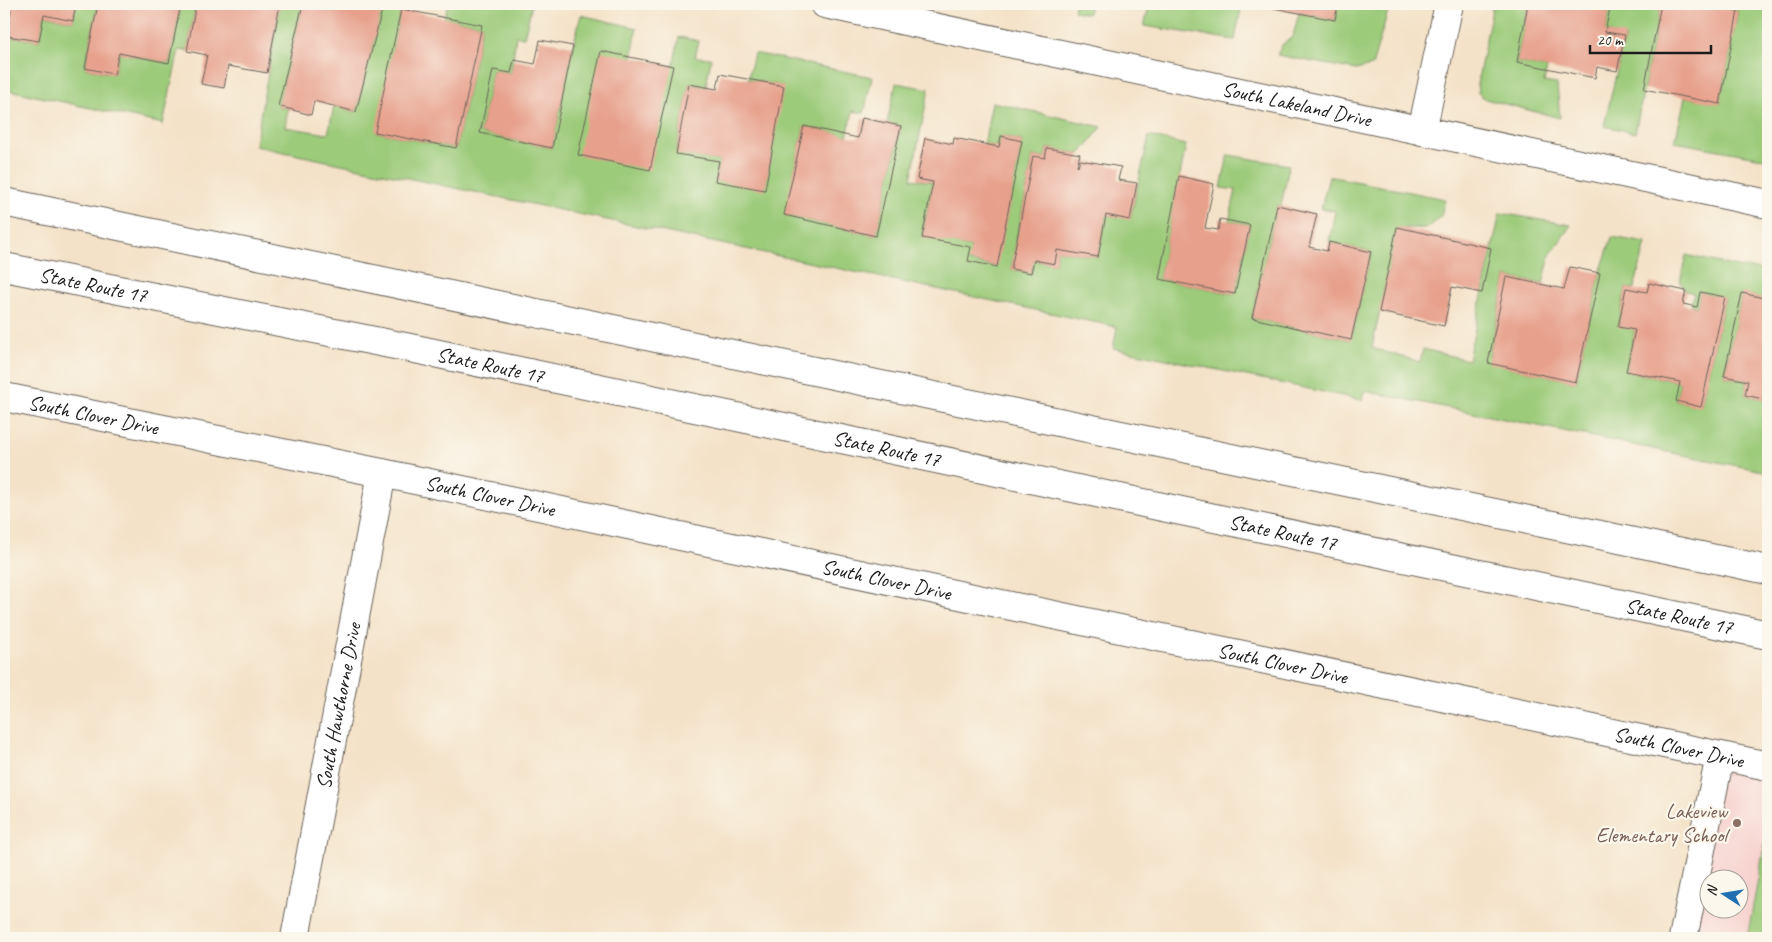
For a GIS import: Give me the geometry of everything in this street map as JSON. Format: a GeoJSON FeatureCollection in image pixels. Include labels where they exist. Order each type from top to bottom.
{"type":"FeatureCollection","features":[{"type":"Feature","properties":{"kind":"main road","name":"South Lakeland Drive"},"geometry":{"type":"LineString","coordinates":[[825,4],[862,8],[1422,131],[1768,204]]}},
{"type":"Feature","properties":{"kind":"main road"},"geometry":{"type":"LineString","coordinates":[[1422,131],[1450,4]]}},
{"type":"Feature","properties":{"kind":"main road"},"geometry":{"type":"LineString","coordinates":[[4,202],[1768,570]]}},
{"type":"Feature","properties":{"kind":"main road","name":"State Route 17"},"geometry":{"type":"LineString","coordinates":[[4,267],[429,352],[1768,635]]}},
{"type":"Feature","properties":{"kind":"main road","name":"South Clover Drive"},"geometry":{"type":"LineString","coordinates":[[4,397],[382,473],[1768,766]]}},
{"type":"Feature","properties":{"kind":"main road","name":"South Hawthorne Drive"},"geometry":{"type":"LineString","coordinates":[[295,938],[382,473]]}},
{"type":"Feature","properties":{"kind":"main road"},"geometry":{"type":"LineString","coordinates":[[1683,938],[1720,756]]}},
{"type":"Feature","properties":{"kind":"shaded area","name":"Lakeview Elementary School"},"geometry":{"type":"Polygon","coordinates":[[[1720,756],[1768,766],[1768,938],[1683,938],[1720,756]]]}},
{"type":"Feature","properties":{"kind":"green space"},"geometry":{"type":"Polygon","coordinates":[[[76,4],[98,4],[85,68],[114,74],[119,53],[169,63],[181,4],[196,4],[187,51],[179,50],[163,124],[4,89],[4,9],[11,10],[7,36],[39,41],[44,15],[73,21],[76,4]]]}},
{"type":"Feature","properties":{"kind":"green space"},"geometry":{"type":"Polygon","coordinates":[[[280,4],[303,4],[278,106],[288,109],[285,127],[328,134],[334,106],[356,112],[383,4],[409,4],[408,10],[401,9],[376,132],[456,148],[482,25],[444,18],[448,4],[532,5],[524,37],[516,36],[511,73],[493,70],[480,133],[552,148],[581,15],[637,28],[632,58],[673,66],[679,37],[699,41],[695,57],[711,58],[706,87],[689,84],[676,153],[719,161],[715,180],[765,189],[783,86],[748,79],[754,53],[872,77],[864,113],[853,111],[847,136],[804,126],[785,215],[876,236],[901,127],[887,123],[896,83],[929,89],[911,179],[933,182],[922,237],[971,247],[969,262],[996,267],[1022,141],[1001,136],[999,147],[984,144],[992,102],[1102,127],[1080,154],[1047,148],[1045,158],[1033,156],[1011,269],[1031,273],[1034,260],[1055,264],[1057,250],[1098,257],[1106,215],[1130,219],[1149,136],[1186,145],[1159,279],[1235,294],[1250,225],[1229,221],[1236,190],[1221,188],[1228,155],[1289,165],[1281,206],[1277,205],[1252,318],[1351,340],[1371,252],[1329,242],[1335,211],[1321,209],[1329,176],[1445,199],[1441,216],[1427,228],[1397,228],[1372,348],[1420,362],[1423,349],[1468,360],[1500,213],[1571,225],[1550,255],[1543,284],[1506,277],[1488,362],[1576,382],[1600,273],[1612,237],[1646,243],[1634,289],[1626,288],[1618,326],[1635,330],[1626,371],[1680,382],[1676,401],[1701,406],[1725,298],[1700,292],[1697,307],[1691,305],[1694,293],[1686,291],[1680,282],[1686,255],[1741,268],[1768,270],[1768,299],[1742,294],[1724,376],[1748,381],[1745,395],[1768,400],[1768,472],[1364,391],[1362,400],[1113,348],[1117,327],[255,146],[280,4]]]}},
{"type":"Feature","properties":{"kind":"green space"},"geometry":{"type":"Polygon","coordinates":[[[1075,4],[1090,4],[1088,14],[1074,11],[1075,4]]]}},
{"type":"Feature","properties":{"kind":"green space"},"geometry":{"type":"Polygon","coordinates":[[[1150,4],[1242,4],[1235,40],[1144,26],[1150,4]]]}},
{"type":"Feature","properties":{"kind":"green space"},"geometry":{"type":"Polygon","coordinates":[[[1338,4],[1390,4],[1372,66],[1356,70],[1277,55],[1282,45],[1293,36],[1299,13],[1335,20],[1338,4]]]}},
{"type":"Feature","properties":{"kind":"green space"},"geometry":{"type":"Polygon","coordinates":[[[1493,4],[1528,4],[1517,62],[1547,68],[1544,82],[1557,84],[1560,118],[1485,99],[1478,93],[1477,84],[1493,4]]]}},
{"type":"Feature","properties":{"kind":"green space"},"geometry":{"type":"Polygon","coordinates":[[[1611,4],[1661,4],[1635,133],[1604,126],[1625,36],[1605,32],[1611,4]]]}},
{"type":"Feature","properties":{"kind":"green space"},"geometry":{"type":"Polygon","coordinates":[[[1704,4],[1768,4],[1768,159],[1675,142],[1685,97],[1720,103],[1738,11],[1704,4]]]}},
{"type":"Feature","properties":{"kind":"green space"},"geometry":{"type":"Polygon","coordinates":[[[1768,825],[1768,938],[1747,938],[1768,825]]]}},
{"type":"Feature","properties":{"kind":"building"},"geometry":{"type":"Polygon","coordinates":[[[4,4],[76,4],[73,21],[44,15],[39,41],[7,36],[11,10],[4,9],[4,4]]]}},
{"type":"Feature","properties":{"kind":"building"},"geometry":{"type":"Polygon","coordinates":[[[98,4],[181,4],[169,63],[119,53],[114,74],[85,68],[98,4]]]}},
{"type":"Feature","properties":{"kind":"building"},"geometry":{"type":"Polygon","coordinates":[[[196,4],[280,4],[267,73],[228,66],[224,88],[201,84],[207,55],[187,51],[196,4]]]}},
{"type":"Feature","properties":{"kind":"building"},"geometry":{"type":"Polygon","coordinates":[[[303,4],[359,4],[382,10],[356,112],[314,101],[311,115],[278,106],[303,4]]]}},
{"type":"Feature","properties":{"kind":"building"},"geometry":{"type":"Polygon","coordinates":[[[1264,4],[1338,4],[1335,20],[1263,6],[1264,4]]]}},
{"type":"Feature","properties":{"kind":"building"},"geometry":{"type":"Polygon","coordinates":[[[1528,4],[1611,4],[1605,32],[1625,35],[1617,71],[1597,67],[1595,78],[1517,62],[1528,4]]]}},
{"type":"Feature","properties":{"kind":"building"},"geometry":{"type":"Polygon","coordinates":[[[1661,4],[1704,4],[1738,11],[1720,104],[1644,89],[1661,4]]]}},
{"type":"Feature","properties":{"kind":"building"},"geometry":{"type":"Polygon","coordinates":[[[401,9],[482,25],[456,148],[375,132],[401,9]]]}},
{"type":"Feature","properties":{"kind":"building"},"geometry":{"type":"Polygon","coordinates":[[[540,40],[573,46],[552,148],[480,133],[493,70],[511,73],[514,60],[535,64],[540,40]]]}},
{"type":"Feature","properties":{"kind":"building"},"geometry":{"type":"Polygon","coordinates":[[[601,51],[673,66],[650,170],[578,155],[601,51]]]}},
{"type":"Feature","properties":{"kind":"building"},"geometry":{"type":"Polygon","coordinates":[[[720,74],[784,86],[765,190],[715,181],[719,161],[676,154],[689,84],[717,89],[720,74]]]}},
{"type":"Feature","properties":{"kind":"building"},"geometry":{"type":"Polygon","coordinates":[[[862,118],[901,126],[876,236],[784,215],[804,126],[858,138],[862,118]]]}},
{"type":"Feature","properties":{"kind":"building"},"geometry":{"type":"Polygon","coordinates":[[[1001,136],[1022,141],[997,267],[968,261],[971,247],[922,238],[933,182],[917,179],[925,138],[953,144],[954,138],[999,147],[1001,136]]]}},
{"type":"Feature","properties":{"kind":"building"},"geometry":{"type":"Polygon","coordinates":[[[1047,148],[1080,154],[1078,167],[1080,160],[1121,167],[1118,180],[1137,183],[1130,220],[1106,215],[1098,257],[1057,250],[1055,264],[1034,260],[1031,273],[1011,269],[1033,156],[1045,158],[1047,148]]]}},
{"type":"Feature","properties":{"kind":"building"},"geometry":{"type":"Polygon","coordinates":[[[1179,176],[1214,184],[1205,228],[1218,230],[1220,219],[1250,225],[1235,294],[1159,279],[1179,176]]]}},
{"type":"Feature","properties":{"kind":"building"},"geometry":{"type":"Polygon","coordinates":[[[1277,205],[1317,214],[1309,247],[1327,251],[1329,242],[1371,252],[1351,340],[1252,318],[1277,205]]]}},
{"type":"Feature","properties":{"kind":"building"},"geometry":{"type":"Polygon","coordinates":[[[1397,227],[1491,248],[1482,293],[1452,287],[1444,326],[1379,312],[1397,227]]]}},
{"type":"Feature","properties":{"kind":"building"},"geometry":{"type":"Polygon","coordinates":[[[1570,267],[1600,273],[1576,382],[1488,363],[1506,277],[1564,289],[1570,267]]]}},
{"type":"Feature","properties":{"kind":"building"},"geometry":{"type":"Polygon","coordinates":[[[1649,283],[1686,291],[1683,304],[1697,307],[1700,292],[1725,297],[1701,407],[1676,401],[1680,382],[1626,371],[1635,330],[1618,327],[1626,288],[1647,292],[1649,283]]]}},
{"type":"Feature","properties":{"kind":"building"},"geometry":{"type":"Polygon","coordinates":[[[1742,293],[1768,299],[1768,400],[1745,395],[1748,381],[1724,376],[1742,293]]]}},
{"type":"Feature","properties":{"kind":"place","name":"Lakeview Elementary School"},"geometry":{"type":"Point","coordinates":[1737,823]}}]}
